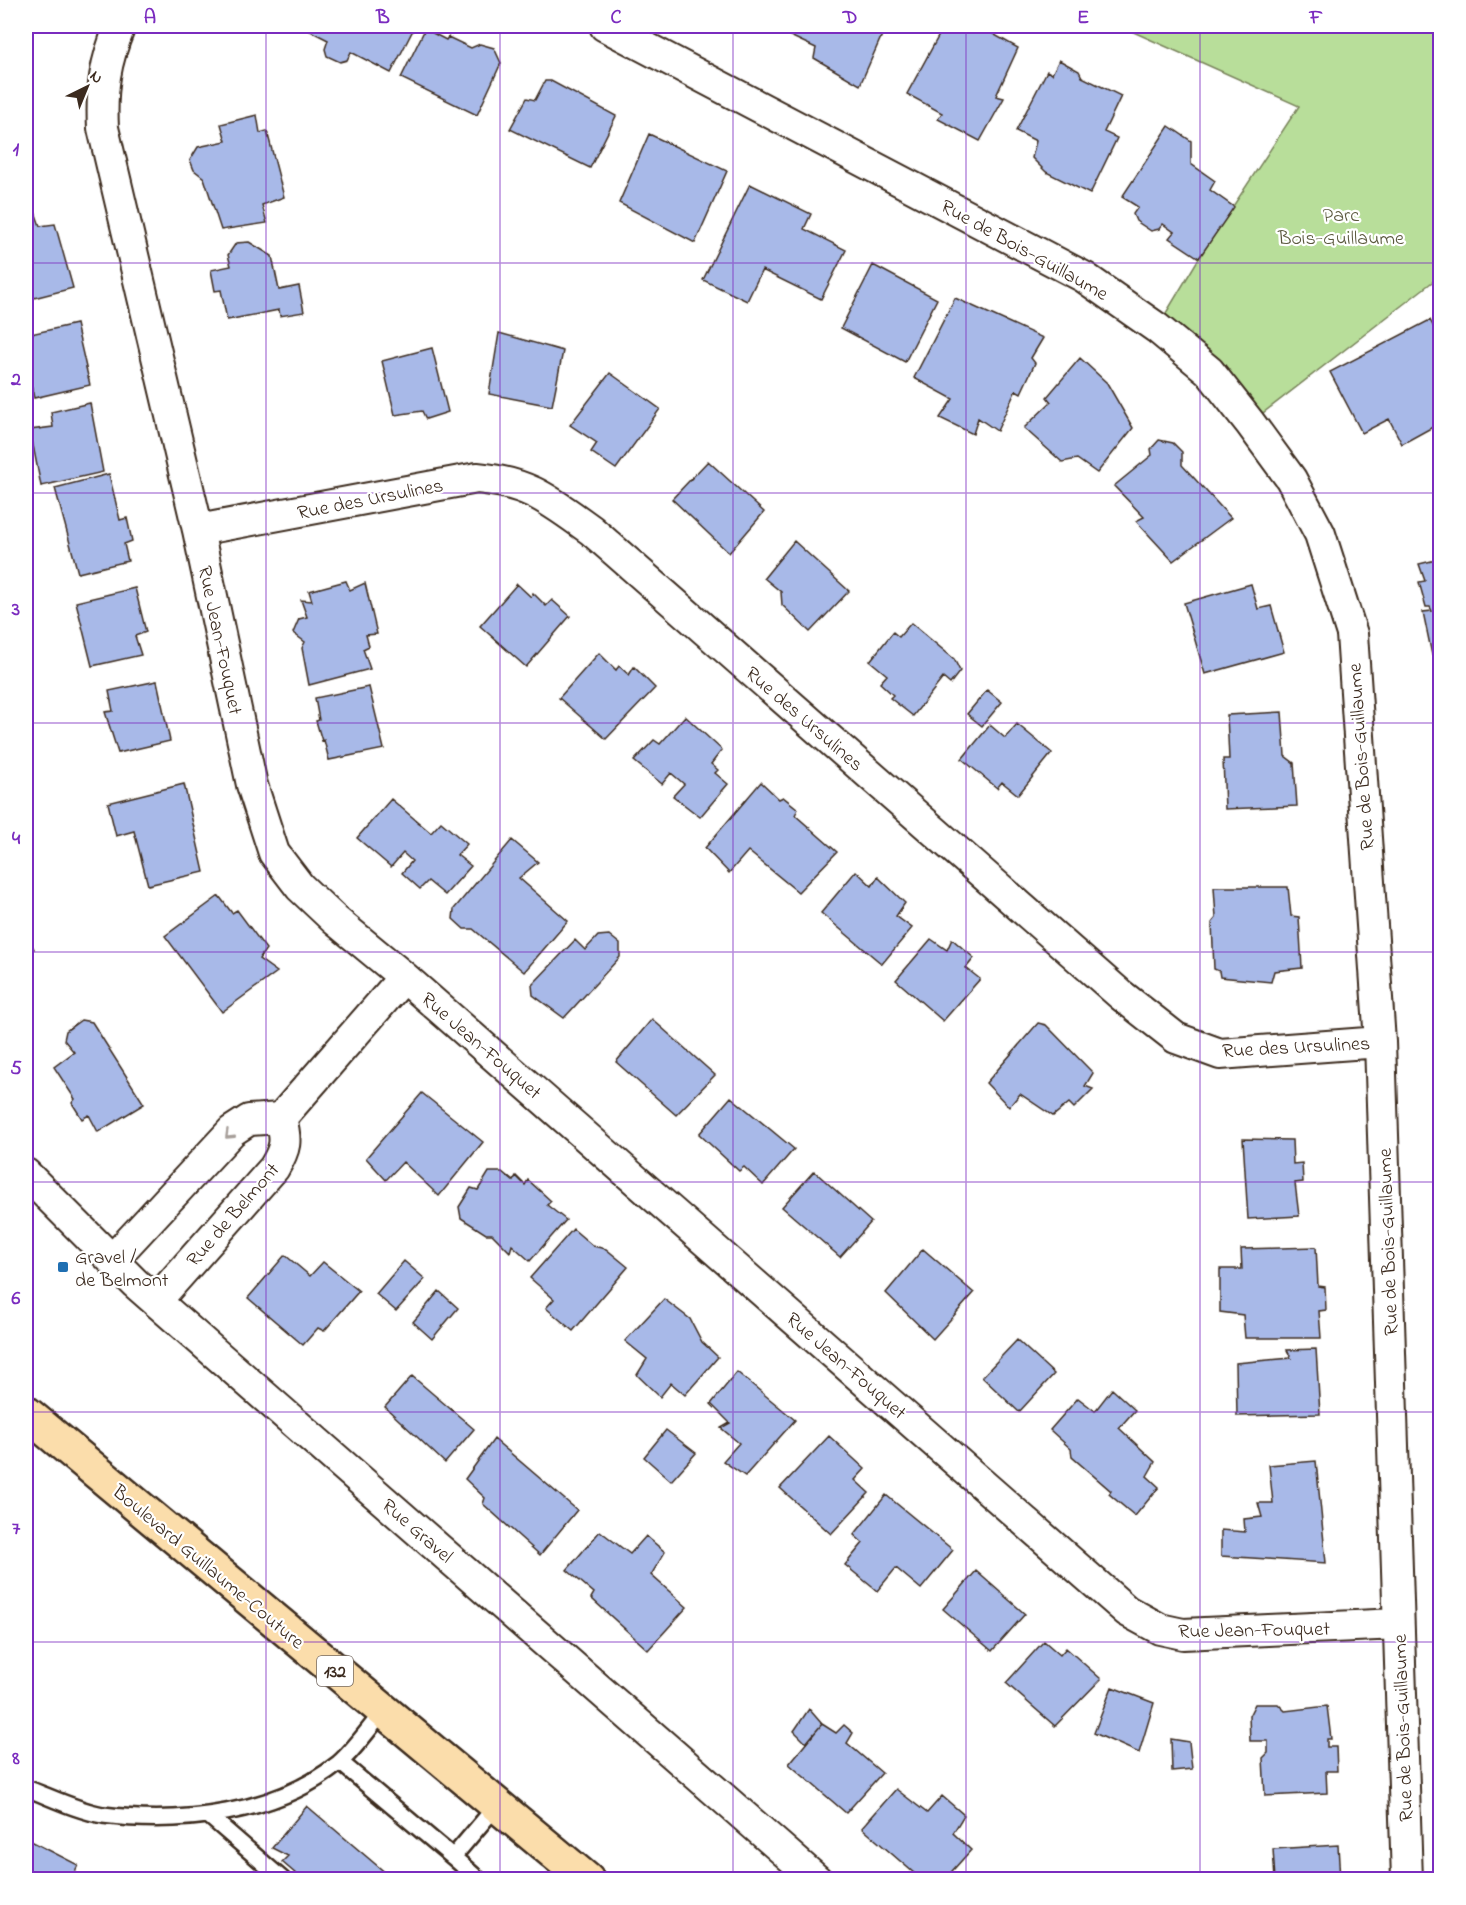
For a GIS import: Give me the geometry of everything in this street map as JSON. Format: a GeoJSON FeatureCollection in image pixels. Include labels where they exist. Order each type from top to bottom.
{"type":"FeatureCollection","features":[{"type":"Feature","properties":{"kind":"main road","name":"Boulevard Guillaume-Couture"},"geometry":{"type":"LineString","coordinates":[[26,1413],[587,1880]]}},
{"type":"Feature","properties":{"kind":"street","name":"Rue Jean-Fouquet"},"geometry":{"type":"LineString","coordinates":[[120,26],[109,52],[102,91],[103,128],[198,530],[252,785],[274,853],[307,894],[1127,1611],[1160,1629],[1183,1634],[1398,1624]]}},
{"type":"Feature","properties":{"kind":"street","name":"Rue de Bois-Guillaume"},"geometry":{"type":"LineString","coordinates":[[604,26],[1084,277],[1157,328],[1209,370],[1291,479],[1320,534],[1352,634],[1380,1042],[1407,1880]]}},
{"type":"Feature","properties":{"kind":"street","name":"Rue des Ursulines"},"geometry":{"type":"LineString","coordinates":[[198,530],[477,478],[507,481],[539,493],[591,530],[1112,987],[1176,1038],[1220,1054],[1380,1042]]}},
{"type":"Feature","properties":{"kind":"street"},"geometry":{"type":"LineString","coordinates":[[112,1260],[232,1131],[249,1120],[281,1118],[404,977]]}},
{"type":"Feature","properties":{"kind":"street","name":"Rue de Belmont"},"geometry":{"type":"LineString","coordinates":[[156,1301],[274,1168],[285,1150],[285,1133],[281,1118]]}},
{"type":"Feature","properties":{"kind":"street","name":"Rue Gravel"},"geometry":{"type":"LineString","coordinates":[[26,1174],[156,1301],[817,1880]]}},
{"type":"Feature","properties":{"kind":"lane"},"geometry":{"type":"LineString","coordinates":[[26,1788],[102,1815],[152,1817],[208,1815],[252,1806],[305,1785],[340,1762],[384,1711]]}},
{"type":"Feature","properties":{"kind":"lane"},"geometry":{"type":"LineString","coordinates":[[340,1762],[479,1880]]}},
{"type":"Feature","properties":{"kind":"lane"},"geometry":{"type":"LineString","coordinates":[[453,1857],[497,1805]]}},
{"type":"Feature","properties":{"kind":"lane"},"geometry":{"type":"LineString","coordinates":[[208,1815],[283,1880]]}},
{"type":"Feature","properties":{"kind":"green space","name":"Parc Bois-Guillaume"},"geometry":{"type":"Polygon","coordinates":[[[1120,26],[1440,26],[1440,276],[1250,423],[1157,328],[1199,258],[1299,106],[1120,26]]]}},
{"type":"Feature","properties":{"kind":"building"},"geometry":{"type":"Polygon","coordinates":[[[312,26],[415,26],[391,73],[351,52],[347,60],[340,62],[327,56],[325,49],[328,40],[310,31],[312,26]]]}},
{"type":"Feature","properties":{"kind":"building"},"geometry":{"type":"Polygon","coordinates":[[[777,26],[886,26],[860,85],[814,58],[816,48],[775,29],[777,26]]]}},
{"type":"Feature","properties":{"kind":"building"},"geometry":{"type":"Polygon","coordinates":[[[944,26],[979,26],[1018,48],[996,96],[1004,98],[980,141],[938,119],[942,113],[907,94],[944,26]]]}},
{"type":"Feature","properties":{"kind":"building"},"geometry":{"type":"Polygon","coordinates":[[[425,29],[446,40],[448,37],[471,48],[480,44],[494,48],[501,63],[477,115],[401,78],[425,29]]]}},
{"type":"Feature","properties":{"kind":"building"},"geometry":{"type":"Polygon","coordinates":[[[1059,60],[1079,71],[1082,77],[1121,96],[1104,132],[1117,138],[1090,194],[1046,172],[1032,158],[1036,141],[1016,131],[1047,71],[1052,74],[1059,60]]]}},
{"type":"Feature","properties":{"kind":"building"},"geometry":{"type":"Polygon","coordinates":[[[545,81],[551,81],[616,116],[590,168],[510,129],[527,98],[535,100],[545,81]]]}},
{"type":"Feature","properties":{"kind":"building"},"geometry":{"type":"Polygon","coordinates":[[[257,115],[260,133],[267,131],[284,197],[262,205],[267,223],[221,230],[204,178],[194,170],[190,160],[198,147],[226,141],[221,124],[257,115]]]}},
{"type":"Feature","properties":{"kind":"building"},"geometry":{"type":"Polygon","coordinates":[[[1169,126],[1191,141],[1191,164],[1215,181],[1210,190],[1234,207],[1199,258],[1169,238],[1174,232],[1163,224],[1159,229],[1151,231],[1136,221],[1133,214],[1138,207],[1122,197],[1169,126]]]}},
{"type":"Feature","properties":{"kind":"building"},"geometry":{"type":"Polygon","coordinates":[[[649,134],[727,171],[695,243],[619,203],[649,134]]]}},
{"type":"Feature","properties":{"kind":"building"},"geometry":{"type":"Polygon","coordinates":[[[750,184],[811,214],[804,229],[846,250],[821,299],[762,270],[747,301],[703,280],[750,184]]]}},
{"type":"Feature","properties":{"kind":"building"},"geometry":{"type":"Polygon","coordinates":[[[33,206],[40,226],[55,224],[73,288],[26,300],[26,208],[33,206]]]}},
{"type":"Feature","properties":{"kind":"building"},"geometry":{"type":"Polygon","coordinates":[[[249,242],[272,256],[279,290],[299,286],[304,312],[280,316],[279,310],[227,320],[221,290],[215,291],[211,270],[231,266],[228,255],[236,243],[249,242]]]}},
{"type":"Feature","properties":{"kind":"building"},"geometry":{"type":"Polygon","coordinates":[[[873,265],[937,299],[905,362],[841,328],[873,265]]]}},
{"type":"Feature","properties":{"kind":"building"},"geometry":{"type":"Polygon","coordinates":[[[955,298],[1043,338],[1031,358],[1035,363],[1021,393],[1016,390],[997,431],[978,418],[973,434],[940,418],[953,399],[914,378],[955,298]]]}},
{"type":"Feature","properties":{"kind":"building"},"geometry":{"type":"Polygon","coordinates":[[[1430,320],[1440,339],[1440,423],[1402,444],[1389,419],[1362,433],[1330,372],[1430,320]]]}},
{"type":"Feature","properties":{"kind":"building"},"geometry":{"type":"Polygon","coordinates":[[[76,324],[90,385],[34,398],[26,362],[26,335],[76,324]]]}},
{"type":"Feature","properties":{"kind":"building"},"geometry":{"type":"Polygon","coordinates":[[[499,333],[563,351],[552,406],[489,394],[499,333]]]}},
{"type":"Feature","properties":{"kind":"building"},"geometry":{"type":"Polygon","coordinates":[[[432,348],[448,412],[426,419],[422,411],[395,415],[382,361],[432,348]]]}},
{"type":"Feature","properties":{"kind":"building"},"geometry":{"type":"Polygon","coordinates":[[[1080,358],[1107,383],[1133,428],[1097,473],[1077,459],[1062,462],[1024,428],[1051,402],[1047,397],[1080,358]]]}},
{"type":"Feature","properties":{"kind":"building"},"geometry":{"type":"Polygon","coordinates":[[[610,373],[660,409],[616,469],[591,452],[597,443],[570,425],[610,373]]]}},
{"type":"Feature","properties":{"kind":"building"},"geometry":{"type":"Polygon","coordinates":[[[90,403],[103,472],[41,486],[30,430],[53,427],[51,412],[90,403]]]}},
{"type":"Feature","properties":{"kind":"building"},"geometry":{"type":"Polygon","coordinates":[[[1159,440],[1173,443],[1182,452],[1182,465],[1231,518],[1173,561],[1136,521],[1144,517],[1114,486],[1152,455],[1151,449],[1159,440]]]}},
{"type":"Feature","properties":{"kind":"building"},"geometry":{"type":"Polygon","coordinates":[[[708,461],[764,512],[729,553],[672,499],[708,461]]]}},
{"type":"Feature","properties":{"kind":"building"},"geometry":{"type":"Polygon","coordinates":[[[109,474],[120,520],[127,518],[132,541],[124,544],[128,561],[78,573],[55,488],[109,474]]]}},
{"type":"Feature","properties":{"kind":"building"},"geometry":{"type":"Polygon","coordinates":[[[794,541],[849,591],[810,632],[782,605],[781,592],[764,578],[794,541]]]}},
{"type":"Feature","properties":{"kind":"building"},"geometry":{"type":"Polygon","coordinates":[[[1440,559],[1440,653],[1432,655],[1423,612],[1432,611],[1430,607],[1426,607],[1419,582],[1425,581],[1419,564],[1440,559]]]}},
{"type":"Feature","properties":{"kind":"building"},"geometry":{"type":"Polygon","coordinates":[[[346,581],[350,590],[365,583],[377,634],[366,635],[369,646],[363,649],[370,669],[309,685],[302,648],[305,642],[293,633],[299,619],[307,617],[301,600],[312,601],[309,591],[346,581]]]}},
{"type":"Feature","properties":{"kind":"building"},"geometry":{"type":"Polygon","coordinates":[[[517,584],[531,597],[533,593],[546,606],[552,600],[570,616],[526,667],[480,626],[517,584]]]}},
{"type":"Feature","properties":{"kind":"building"},"geometry":{"type":"Polygon","coordinates":[[[1251,584],[1258,609],[1271,606],[1284,652],[1205,674],[1184,603],[1251,584]]]}},
{"type":"Feature","properties":{"kind":"building"},"geometry":{"type":"Polygon","coordinates":[[[135,588],[146,632],[135,636],[141,655],[92,666],[76,602],[135,588]]]}},
{"type":"Feature","properties":{"kind":"building"},"geometry":{"type":"Polygon","coordinates":[[[911,623],[954,659],[960,671],[950,684],[943,678],[913,716],[890,698],[893,695],[880,683],[887,675],[870,661],[893,632],[899,637],[911,623]]]}},
{"type":"Feature","properties":{"kind":"building"},"geometry":{"type":"Polygon","coordinates":[[[599,653],[616,670],[619,666],[629,675],[634,667],[655,688],[606,739],[559,698],[599,653]]]}},
{"type":"Feature","properties":{"kind":"building"},"geometry":{"type":"Polygon","coordinates":[[[1437,672],[1440,672],[1440,709],[1437,672]]]}},
{"type":"Feature","properties":{"kind":"building"},"geometry":{"type":"Polygon","coordinates":[[[157,681],[170,741],[118,753],[105,712],[113,711],[109,691],[157,681]]]}},
{"type":"Feature","properties":{"kind":"building"},"geometry":{"type":"Polygon","coordinates":[[[369,687],[384,749],[329,760],[316,721],[319,720],[315,698],[369,687]]]}},
{"type":"Feature","properties":{"kind":"building"},"geometry":{"type":"Polygon","coordinates":[[[987,690],[1002,702],[982,726],[967,714],[987,690]]]}},
{"type":"Feature","properties":{"kind":"building"},"geometry":{"type":"Polygon","coordinates":[[[1282,712],[1285,756],[1294,763],[1297,806],[1225,809],[1223,759],[1229,759],[1227,715],[1282,712]]]}},
{"type":"Feature","properties":{"kind":"building"},"geometry":{"type":"Polygon","coordinates":[[[685,716],[722,750],[711,764],[718,770],[715,773],[728,784],[700,817],[673,796],[684,784],[671,773],[662,784],[634,761],[654,740],[660,744],[685,716]]]}},
{"type":"Feature","properties":{"kind":"building"},"geometry":{"type":"Polygon","coordinates":[[[1017,724],[1052,753],[1018,795],[1002,782],[997,788],[962,759],[990,725],[1005,738],[1017,724]]]}},
{"type":"Feature","properties":{"kind":"building"},"geometry":{"type":"Polygon","coordinates":[[[761,782],[779,799],[783,797],[798,809],[795,815],[837,852],[798,892],[748,851],[729,873],[705,848],[761,782]]]}},
{"type":"Feature","properties":{"kind":"building"},"geometry":{"type":"Polygon","coordinates":[[[184,784],[204,872],[148,885],[134,831],[116,836],[108,803],[184,784]]]}},
{"type":"Feature","properties":{"kind":"building"},"geometry":{"type":"Polygon","coordinates":[[[391,799],[431,833],[441,822],[467,844],[457,855],[471,866],[445,895],[428,881],[420,889],[402,873],[412,861],[403,853],[391,867],[357,838],[391,799]]]}},
{"type":"Feature","properties":{"kind":"building"},"geometry":{"type":"Polygon","coordinates":[[[512,840],[538,862],[519,878],[568,921],[524,972],[473,929],[464,929],[453,919],[454,909],[512,840]]]}},
{"type":"Feature","properties":{"kind":"building"},"geometry":{"type":"Polygon","coordinates":[[[856,871],[872,886],[878,877],[905,903],[896,916],[912,928],[882,964],[821,913],[856,871]]]}},
{"type":"Feature","properties":{"kind":"building"},"geometry":{"type":"Polygon","coordinates":[[[1214,887],[1288,887],[1291,916],[1299,917],[1302,968],[1274,971],[1271,982],[1220,977],[1219,971],[1214,969],[1212,923],[1216,918],[1214,887]]]}},
{"type":"Feature","properties":{"kind":"building"},"geometry":{"type":"Polygon","coordinates":[[[219,896],[232,913],[237,910],[266,949],[259,959],[277,972],[222,1012],[165,936],[219,896]]]}},
{"type":"Feature","properties":{"kind":"building"},"geometry":{"type":"Polygon","coordinates":[[[1440,896],[1440,964],[1437,964],[1435,897],[1440,896]]]}},
{"type":"Feature","properties":{"kind":"building"},"geometry":{"type":"Polygon","coordinates":[[[26,935],[34,949],[26,953],[26,935]]]}},
{"type":"Feature","properties":{"kind":"building"},"geometry":{"type":"Polygon","coordinates":[[[609,935],[620,944],[620,957],[564,1018],[533,995],[532,985],[575,940],[585,950],[598,936],[609,935]]]}},
{"type":"Feature","properties":{"kind":"building"},"geometry":{"type":"Polygon","coordinates":[[[931,939],[947,950],[952,939],[974,958],[966,968],[980,979],[943,1021],[896,980],[931,939]]]}},
{"type":"Feature","properties":{"kind":"building"},"geometry":{"type":"Polygon","coordinates":[[[652,1019],[715,1075],[676,1115],[616,1062],[652,1019]]]}},
{"type":"Feature","properties":{"kind":"building"},"geometry":{"type":"Polygon","coordinates":[[[81,1020],[92,1022],[144,1104],[98,1132],[89,1115],[82,1119],[72,1103],[75,1099],[54,1067],[74,1052],[64,1040],[66,1031],[81,1020]]]}},
{"type":"Feature","properties":{"kind":"building"},"geometry":{"type":"Polygon","coordinates":[[[1038,1023],[1046,1025],[1093,1073],[1085,1086],[1093,1089],[1074,1108],[1069,1103],[1053,1116],[1020,1094],[1009,1107],[986,1083],[1038,1023]]]}},
{"type":"Feature","properties":{"kind":"building"},"geometry":{"type":"Polygon","coordinates":[[[422,1093],[483,1142],[439,1196],[403,1162],[386,1180],[366,1158],[422,1093]]]}},
{"type":"Feature","properties":{"kind":"building"},"geometry":{"type":"Polygon","coordinates":[[[731,1097],[794,1149],[763,1185],[744,1167],[739,1171],[699,1134],[731,1097]]]}},
{"type":"Feature","properties":{"kind":"building"},"geometry":{"type":"Polygon","coordinates":[[[1243,1139],[1292,1140],[1293,1164],[1302,1163],[1303,1182],[1295,1183],[1299,1216],[1248,1219],[1243,1139]]]}},
{"type":"Feature","properties":{"kind":"building"},"geometry":{"type":"Polygon","coordinates":[[[814,1171],[871,1222],[840,1257],[782,1207],[814,1171]]]}},
{"type":"Feature","properties":{"kind":"building"},"geometry":{"type":"Polygon","coordinates":[[[489,1172],[502,1172],[513,1181],[516,1176],[525,1185],[528,1180],[551,1201],[547,1205],[566,1220],[530,1261],[512,1245],[510,1252],[492,1234],[486,1234],[461,1218],[459,1207],[471,1188],[478,1190],[489,1172]]]}},
{"type":"Feature","properties":{"kind":"building"},"geometry":{"type":"Polygon","coordinates":[[[573,1229],[593,1246],[606,1249],[628,1267],[573,1331],[546,1308],[554,1299],[530,1278],[573,1229]]]}},
{"type":"Feature","properties":{"kind":"building"},"geometry":{"type":"Polygon","coordinates":[[[1316,1247],[1318,1286],[1325,1287],[1326,1310],[1319,1311],[1321,1338],[1245,1338],[1243,1315],[1220,1312],[1220,1269],[1242,1269],[1241,1249],[1316,1247]]]}},
{"type":"Feature","properties":{"kind":"building"},"geometry":{"type":"Polygon","coordinates":[[[923,1249],[974,1293],[933,1339],[886,1293],[923,1249]]]}},
{"type":"Feature","properties":{"kind":"building"},"geometry":{"type":"Polygon","coordinates":[[[285,1255],[310,1276],[323,1262],[359,1291],[324,1331],[318,1328],[303,1345],[248,1298],[285,1255]]]}},
{"type":"Feature","properties":{"kind":"building"},"geometry":{"type":"Polygon","coordinates":[[[404,1261],[425,1279],[396,1311],[376,1294],[404,1261]]]}},
{"type":"Feature","properties":{"kind":"building"},"geometry":{"type":"Polygon","coordinates":[[[439,1291],[458,1308],[432,1339],[413,1322],[439,1291]]]}},
{"type":"Feature","properties":{"kind":"building"},"geometry":{"type":"Polygon","coordinates":[[[664,1299],[690,1319],[702,1342],[718,1357],[685,1395],[671,1383],[660,1397],[637,1375],[647,1359],[625,1341],[664,1299]]]}},
{"type":"Feature","properties":{"kind":"building"},"geometry":{"type":"Polygon","coordinates":[[[1017,1340],[1054,1374],[1019,1412],[982,1377],[1017,1340]]]}},
{"type":"Feature","properties":{"kind":"building"},"geometry":{"type":"Polygon","coordinates":[[[1316,1349],[1320,1414],[1237,1416],[1236,1363],[1291,1358],[1287,1350],[1316,1349]]]}},
{"type":"Feature","properties":{"kind":"building"},"geometry":{"type":"Polygon","coordinates":[[[737,1372],[795,1420],[745,1476],[723,1461],[739,1443],[721,1428],[730,1423],[711,1404],[737,1372]]]}},
{"type":"Feature","properties":{"kind":"building"},"geometry":{"type":"Polygon","coordinates":[[[412,1376],[474,1429],[445,1463],[385,1407],[412,1376]]]}},
{"type":"Feature","properties":{"kind":"building"},"geometry":{"type":"Polygon","coordinates":[[[1112,1389],[1135,1410],[1119,1428],[1155,1462],[1147,1476],[1159,1487],[1135,1516],[1109,1494],[1111,1491],[1072,1457],[1071,1449],[1050,1430],[1078,1398],[1095,1411],[1112,1389]]]}},
{"type":"Feature","properties":{"kind":"building"},"geometry":{"type":"Polygon","coordinates":[[[666,1430],[696,1453],[671,1481],[644,1457],[666,1430]]]}},
{"type":"Feature","properties":{"kind":"building"},"geometry":{"type":"Polygon","coordinates":[[[829,1436],[865,1469],[855,1480],[869,1493],[831,1534],[780,1488],[829,1436]]]}},
{"type":"Feature","properties":{"kind":"building"},"geometry":{"type":"Polygon","coordinates":[[[494,1439],[577,1510],[540,1555],[483,1504],[485,1498],[465,1479],[494,1439]]]}},
{"type":"Feature","properties":{"kind":"building"},"geometry":{"type":"Polygon","coordinates":[[[1316,1461],[1326,1563],[1221,1556],[1221,1530],[1245,1532],[1244,1519],[1262,1517],[1258,1503],[1273,1503],[1269,1465],[1316,1461]]]}},
{"type":"Feature","properties":{"kind":"building"},"geometry":{"type":"Polygon","coordinates":[[[886,1495],[953,1550],[921,1589],[896,1568],[877,1591],[845,1565],[863,1543],[854,1535],[886,1495]]]}},
{"type":"Feature","properties":{"kind":"building"},"geometry":{"type":"Polygon","coordinates":[[[600,1531],[630,1554],[646,1536],[665,1552],[651,1575],[687,1607],[648,1650],[591,1598],[594,1593],[567,1570],[600,1531]]]}},
{"type":"Feature","properties":{"kind":"building"},"geometry":{"type":"Polygon","coordinates":[[[976,1571],[1025,1614],[992,1651],[943,1609],[976,1571]]]}},
{"type":"Feature","properties":{"kind":"building"},"geometry":{"type":"Polygon","coordinates":[[[1044,1641],[1060,1655],[1066,1648],[1101,1679],[1055,1726],[1006,1683],[1044,1641]]]}},
{"type":"Feature","properties":{"kind":"building"},"geometry":{"type":"Polygon","coordinates":[[[1112,1687],[1154,1703],[1139,1753],[1094,1733],[1112,1687]]]}},
{"type":"Feature","properties":{"kind":"building"},"geometry":{"type":"Polygon","coordinates":[[[1255,1704],[1278,1704],[1285,1711],[1327,1706],[1331,1739],[1327,1739],[1327,1747],[1336,1747],[1337,1771],[1326,1771],[1327,1793],[1265,1796],[1263,1758],[1268,1753],[1268,1741],[1250,1741],[1249,1716],[1255,1704]]]}},
{"type":"Feature","properties":{"kind":"building"},"geometry":{"type":"Polygon","coordinates":[[[809,1709],[822,1724],[806,1743],[794,1731],[809,1709]]]}},
{"type":"Feature","properties":{"kind":"building"},"geometry":{"type":"Polygon","coordinates":[[[822,1724],[836,1733],[844,1725],[853,1733],[847,1743],[882,1773],[846,1813],[789,1764],[822,1724]]]}},
{"type":"Feature","properties":{"kind":"building"},"geometry":{"type":"Polygon","coordinates":[[[1171,1739],[1189,1742],[1192,1769],[1172,1771],[1171,1739]]]}},
{"type":"Feature","properties":{"kind":"building"},"geometry":{"type":"Polygon","coordinates":[[[896,1789],[927,1813],[942,1796],[964,1815],[953,1833],[971,1850],[944,1880],[922,1880],[862,1828],[896,1789]]]}},
{"type":"Feature","properties":{"kind":"building"},"geometry":{"type":"Polygon","coordinates":[[[307,1806],[394,1880],[303,1880],[282,1862],[288,1856],[272,1848],[307,1806]]]}},
{"type":"Feature","properties":{"kind":"building"},"geometry":{"type":"Polygon","coordinates":[[[27,1839],[78,1865],[71,1880],[26,1880],[27,1839]]]}},
{"type":"Feature","properties":{"kind":"building"},"geometry":{"type":"Polygon","coordinates":[[[1338,1845],[1340,1880],[1275,1880],[1273,1849],[1338,1845]]]}},
{"type":"Feature","properties":{"kind":"place","name":"Gravel / de Belmont"},"geometry":{"type":"Point","coordinates":[63,1267]}}]}
